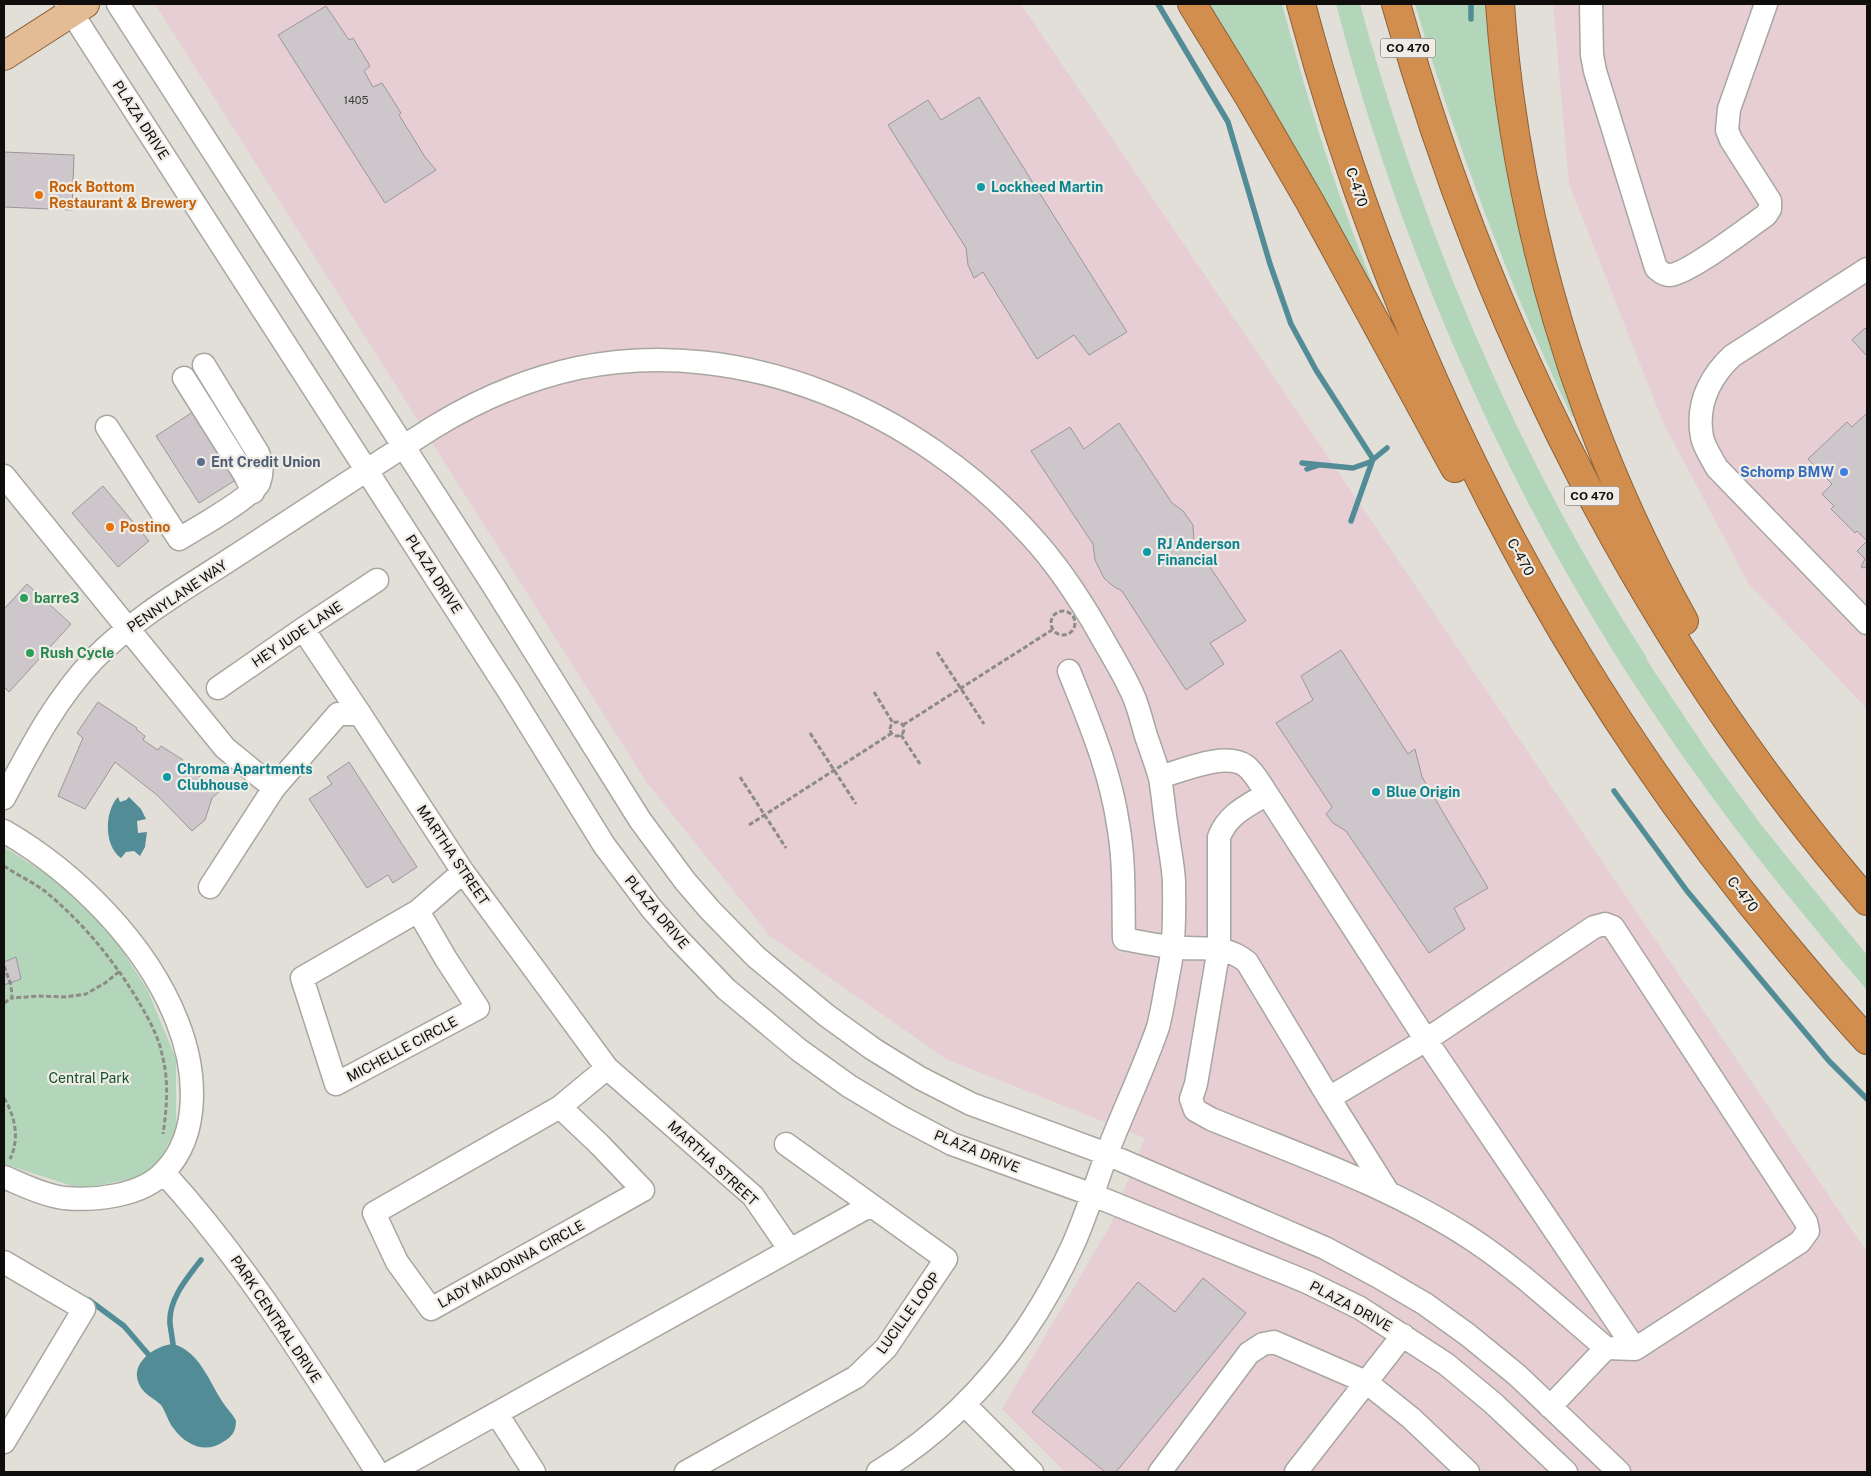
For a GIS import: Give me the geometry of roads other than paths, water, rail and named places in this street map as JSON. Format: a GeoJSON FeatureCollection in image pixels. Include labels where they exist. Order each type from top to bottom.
{"type":"FeatureCollection","features":[{"type":"Feature","properties":{"kind":"highway"},"geometry":{"type":"LineString","coordinates":[[1192,4],[1244,88],[1305,194],[1520,588],[1565,635]]}},
{"type":"Feature","properties":{"kind":"highway","name":"C-470"},"geometry":{"type":"LineString","coordinates":[[1301,4],[1322,81],[1356,186],[1415,339],[1446,410],[1525,566],[1565,635],[1637,748],[1704,844],[1766,922],[1867,1040]]}},
{"type":"Feature","properties":{"kind":"highway","name":"CO 470"},"geometry":{"type":"LineString","coordinates":[[1396,4],[1438,141],[1481,259],[1538,389],[1578,471],[1642,586],[1690,663],[1758,762],[1867,901]]}},
{"type":"Feature","properties":{"kind":"highway"},"geometry":{"type":"LineString","coordinates":[[1500,4],[1515,130],[1536,240],[1567,349],[1604,453],[1641,537],[1695,642],[1754,736],[1814,820],[1834,861]]}},
{"type":"Feature","properties":{"kind":"main road"},"geometry":{"type":"LineString","coordinates":[[4,56],[74,7]]}},
{"type":"Feature","properties":{"kind":"street"},"geometry":{"type":"LineString","coordinates":[[118,4],[493,585],[640,820],[691,888],[756,957],[826,1015],[873,1049],[920,1078],[971,1104],[1107,1154],[1325,1248],[1379,1276],[1425,1304],[1468,1335],[1517,1375],[1619,1472]]}},
{"type":"Feature","properties":{"kind":"street"},"geometry":{"type":"LineString","coordinates":[[1591,4],[1592,55],[1596,71],[1656,268],[1662,274],[1669,275],[1689,268],[1766,215],[1770,209],[1770,201],[1731,140],[1727,130],[1729,109],[1766,4]]}},
{"type":"Feature","properties":{"kind":"street","name":"PLAZA DRIVE"},"geometry":{"type":"LineString","coordinates":[[74,7],[366,470],[510,693],[604,845],[651,908],[726,989],[799,1050],[849,1086],[899,1116],[952,1144],[1093,1194],[1307,1282],[1360,1308],[1446,1364],[1493,1403],[1566,1472]]}},
{"type":"Feature","properties":{"kind":"street"},"geometry":{"type":"LineString","coordinates":[[1867,269],[1732,356],[1718,370],[1706,391],[1701,417],[1702,437],[1717,468],[1867,623]]}},
{"type":"Feature","properties":{"kind":"street","name":"PENNYLANE WAY"},"geometry":{"type":"LineString","coordinates":[[4,798],[40,731],[62,697],[95,658],[128,629],[166,601],[404,446],[452,416],[507,390],[549,375],[613,363],[667,361],[744,369],[776,376],[839,398],[901,429],[928,446],[984,490],[1033,537],[1059,570],[1086,611],[1133,696],[1160,777],[1174,878],[1173,948],[1159,1023],[1065,1262],[1036,1312],[1001,1363],[965,1405],[922,1443],[878,1472]]}},
{"type":"Feature","properties":{"kind":"street"},"geometry":{"type":"LineString","coordinates":[[107,427],[179,539],[255,488],[244,475],[194,372]]}},
{"type":"Feature","properties":{"kind":"street"},"geometry":{"type":"LineString","coordinates":[[4,476],[225,748],[274,788]]}},
{"type":"Feature","properties":{"kind":"street","name":"HEY JUDE LANE"},"geometry":{"type":"LineString","coordinates":[[218,688],[302,629],[377,580]]}},
{"type":"Feature","properties":{"kind":"street","name":"MARTHA STREET"},"geometry":{"type":"LineString","coordinates":[[302,629],[463,872],[607,1068],[753,1196],[790,1250]]}},
{"type":"Feature","properties":{"kind":"street"},"geometry":{"type":"LineString","coordinates":[[1069,671],[1098,744],[1111,787],[1122,855],[1124,939],[1173,948],[1219,948],[1239,956],[1247,962],[1388,1192]]}},
{"type":"Feature","properties":{"kind":"street"},"geometry":{"type":"LineString","coordinates":[[210,887],[274,788],[338,714],[360,714]]}},
{"type":"Feature","properties":{"kind":"street"},"geometry":{"type":"LineString","coordinates":[[1160,777],[1213,762],[1240,762],[1248,767],[1426,1040],[1635,1349]]}},
{"type":"Feature","properties":{"kind":"street"},"geometry":{"type":"LineString","coordinates":[[1267,794],[1239,810],[1224,826],[1219,837],[1219,948],[1196,1084],[1191,1099],[1195,1110],[1211,1119],[1388,1192],[1469,1238],[1502,1261],[1606,1348],[1635,1349],[1800,1242],[1808,1231],[1806,1222],[1613,926],[1605,924],[1594,927],[1426,1040],[1329,1098]]}},
{"type":"Feature","properties":{"kind":"street"},"geometry":{"type":"LineString","coordinates":[[4,832],[28,846],[58,870],[116,924],[143,958],[174,1012],[187,1051],[192,1086],[192,1102],[181,1146],[164,1173],[135,1190],[96,1198],[58,1197],[32,1189],[6,1170]]}},
{"type":"Feature","properties":{"kind":"street","name":"MICHELLE CIRCLE"},"geometry":{"type":"LineString","coordinates":[[418,911],[478,1008],[336,1084],[302,978],[418,911],[463,872]]}},
{"type":"Feature","properties":{"kind":"street","name":"LADY MADONNA CIRCLE"},"geometry":{"type":"LineString","coordinates":[[560,1107],[643,1190],[431,1309],[397,1262],[374,1213],[560,1107],[607,1068]]}},
{"type":"Feature","properties":{"kind":"street","name":"LUCILLE LOOP"},"geometry":{"type":"LineString","coordinates":[[686,1472],[856,1377],[886,1348],[946,1260],[786,1144]]}},
{"type":"Feature","properties":{"kind":"street","name":"PARK CENTRAL DRIVE"},"geometry":{"type":"LineString","coordinates":[[164,1173],[248,1276],[298,1349],[377,1472]]}},
{"type":"Feature","properties":{"kind":"street"},"geometry":{"type":"LineString","coordinates":[[391,1472],[871,1205]]}},
{"type":"Feature","properties":{"kind":"street"},"geometry":{"type":"LineString","coordinates":[[4,1262],[84,1309],[4,1442]]}},
{"type":"Feature","properties":{"kind":"street"},"geometry":{"type":"LineString","coordinates":[[1296,1472],[1403,1335]]}},
{"type":"Feature","properties":{"kind":"street"},"geometry":{"type":"LineString","coordinates":[[1160,1472],[1249,1353],[1263,1344],[1274,1342],[1366,1382],[1412,1418],[1468,1472]]}},
{"type":"Feature","properties":{"kind":"street"},"geometry":{"type":"LineString","coordinates":[[1550,1407],[1606,1348]]}},
{"type":"Feature","properties":{"kind":"street"},"geometry":{"type":"LineString","coordinates":[[965,1405],[1032,1472]]}},
{"type":"Feature","properties":{"kind":"street"},"geometry":{"type":"LineString","coordinates":[[497,1414],[534,1472]]}},
{"type":"Feature","properties":{"kind":"water"},"geometry":{"type":"Polygon","coordinates":[[[118,797],[120,802],[129,797],[141,809],[146,819],[137,821],[138,833],[147,832],[145,847],[140,856],[134,851],[126,852],[121,858],[111,846],[108,820],[113,803],[118,797]]]}},
{"type":"Feature","properties":{"kind":"water"},"geometry":{"type":"Polygon","coordinates":[[[173,1344],[182,1348],[197,1361],[236,1421],[231,1436],[216,1446],[196,1446],[179,1435],[161,1405],[146,1393],[139,1384],[138,1369],[146,1356],[159,1348],[173,1344]]]}},
{"type":"Feature","properties":{"kind":"waterway"},"geometry":{"type":"LineString","coordinates":[[1158,4],[1228,122],[1270,264],[1291,324],[1316,370],[1373,459],[1351,521]]}},
{"type":"Feature","properties":{"kind":"waterway"},"geometry":{"type":"LineString","coordinates":[[1471,4],[1471,19]]}},
{"type":"Feature","properties":{"kind":"waterway"},"geometry":{"type":"LineString","coordinates":[[1302,463],[1353,468],[1370,462],[1387,448]]}},
{"type":"Feature","properties":{"kind":"waterway"},"geometry":{"type":"LineString","coordinates":[[1307,469],[1319,465]]}},
{"type":"Feature","properties":{"kind":"waterway"},"geometry":{"type":"LineString","coordinates":[[1614,791],[1687,891],[1829,1061],[1867,1099]]}},
{"type":"Feature","properties":{"kind":"waterway"},"geometry":{"type":"LineString","coordinates":[[173,1344],[170,1324],[172,1306],[190,1274],[201,1260]]}},
{"type":"Feature","properties":{"kind":"waterway"},"geometry":{"type":"LineString","coordinates":[[89,1300],[124,1326],[148,1354]]}},
{"type":"Feature","properties":{"kind":"place","name":"Lockheed Martin"},"geometry":{"type":"Point","coordinates":[981,187]}},
{"type":"Feature","properties":{"kind":"place","name":"Rock Bottom Restaurant & Brewery"},"geometry":{"type":"Point","coordinates":[39,195]}},
{"type":"Feature","properties":{"kind":"place","name":"Ent Credit Union"},"geometry":{"type":"Point","coordinates":[201,462]}},
{"type":"Feature","properties":{"kind":"place","name":"Schomp BMW"},"geometry":{"type":"Point","coordinates":[1844,472]}},
{"type":"Feature","properties":{"kind":"place","name":"Postino"},"geometry":{"type":"Point","coordinates":[110,527]}},
{"type":"Feature","properties":{"kind":"place","name":"RJ Anderson Financial"},"geometry":{"type":"Point","coordinates":[1147,552]}},
{"type":"Feature","properties":{"kind":"place","name":"barre3"},"geometry":{"type":"Point","coordinates":[24,598]}},
{"type":"Feature","properties":{"kind":"place","name":"Rush Cycle"},"geometry":{"type":"Point","coordinates":[30,653]}},
{"type":"Feature","properties":{"kind":"place","name":"Chroma Apartments Clubhouse"},"geometry":{"type":"Point","coordinates":[167,777]}},
{"type":"Feature","properties":{"kind":"place","name":"Blue Origin"},"geometry":{"type":"Point","coordinates":[1376,792]}},
{"type":"Feature","properties":{"kind":"park label","name":"Central Park"},"geometry":{"type":"Point","coordinates":[89,1078]}}]}
